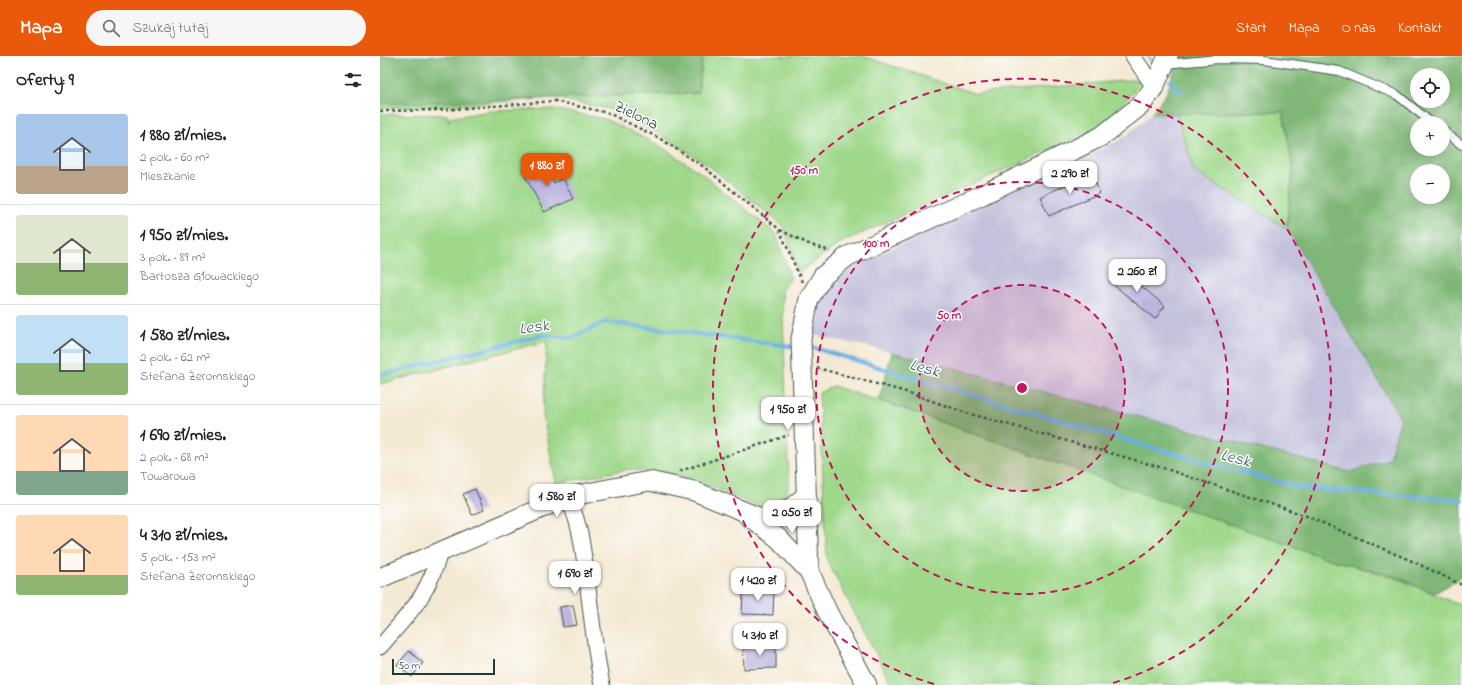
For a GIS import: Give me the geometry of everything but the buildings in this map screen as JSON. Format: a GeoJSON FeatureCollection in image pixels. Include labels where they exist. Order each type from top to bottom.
{"type":"FeatureCollection","features":[{"type":"Feature","properties":{"kind":"street"},"geometry":{"type":"LineString","coordinates":[[1133,56],[1154,87]]}},
{"type":"Feature","properties":{"kind":"street"},"geometry":{"type":"LineString","coordinates":[[867,685],[826,611],[809,570],[801,353],[809,299],[823,276],[848,256],[982,195],[1102,136],[1140,105],[1154,87],[1166,60]]}},
{"type":"Feature","properties":{"kind":"street"},"geometry":{"type":"LineString","coordinates":[[380,578],[567,497],[649,482],[694,491],[742,512],[758,517],[771,518],[786,512],[806,496]]}},
{"type":"Feature","properties":{"kind":"street"},"geometry":{"type":"LineString","coordinates":[[567,497],[575,511],[583,552],[602,685]]}},
{"type":"Feature","properties":{"kind":"street"},"geometry":{"type":"LineString","coordinates":[[742,512],[778,538],[809,570]]}},
{"type":"Feature","properties":{"kind":"street"},"geometry":{"type":"LineString","coordinates":[[380,647],[427,590],[435,572],[440,552]]}},
{"type":"Feature","properties":{"kind":"lane"},"geometry":{"type":"LineString","coordinates":[[1166,60],[1219,58],[1264,60],[1339,70],[1397,95],[1423,116]]}},
{"type":"Feature","properties":{"kind":"lane"},"geometry":{"type":"LineString","coordinates":[[1450,136],[1462,145]]}},
{"type":"Feature","properties":{"kind":"path","name":"Zielona"},"geometry":{"type":"LineString","coordinates":[[380,111],[464,109],[556,101],[608,112],[659,138],[704,167],[779,229],[809,299]]}},
{"type":"Feature","properties":{"kind":"path"},"geometry":{"type":"LineString","coordinates":[[779,229],[811,245],[848,256]]}},
{"type":"Feature","properties":{"kind":"path"},"geometry":{"type":"LineString","coordinates":[[801,353],[967,413],[1160,467],[1304,515],[1400,555],[1462,585]]}},
{"type":"Feature","properties":{"kind":"path"},"geometry":{"type":"LineString","coordinates":[[679,472],[803,431]]}},
{"type":"Feature","properties":{"kind":"shaded area"},"geometry":{"type":"Polygon","coordinates":[[[1151,114],[1175,114],[1194,171],[1286,228],[1402,419],[1389,459],[1350,472],[892,352],[810,334],[815,309],[823,289],[854,267],[988,201],[1110,145],[1126,136],[1151,114]]]}},
{"type":"Feature","properties":{"kind":"green space"},"geometry":{"type":"Polygon","coordinates":[[[380,56],[703,56],[698,93],[380,104],[380,56]]]}},
{"type":"Feature","properties":{"kind":"green space"},"geometry":{"type":"Polygon","coordinates":[[[703,56],[863,56],[976,94],[1143,79],[1127,99],[1097,129],[842,242],[798,273],[784,227],[707,164],[661,135],[609,109],[555,98],[442,106],[380,108],[380,103],[698,93],[703,56]]]}},
{"type":"Feature","properties":{"kind":"green space"},"geometry":{"type":"Polygon","coordinates":[[[1180,56],[1462,56],[1462,577],[1435,593],[1396,577],[1326,558],[879,400],[892,352],[1350,472],[1389,459],[1401,419],[1287,228],[1293,170],[1283,112],[1151,114],[1166,94],[1180,56]]]}},
{"type":"Feature","properties":{"kind":"green space"},"geometry":{"type":"Polygon","coordinates":[[[553,109],[605,119],[657,144],[701,173],[776,234],[791,279],[782,289],[789,484],[786,494],[777,504],[763,509],[693,478],[630,469],[556,483],[543,415],[547,341],[380,384],[380,114],[447,115],[449,122],[449,118],[490,111],[553,109]]]}},
{"type":"Feature","properties":{"kind":"green space"},"geometry":{"type":"Polygon","coordinates":[[[1283,112],[1293,170],[1286,228],[1194,171],[1176,113],[1283,112]]]}},
{"type":"Feature","properties":{"kind":"green space"},"geometry":{"type":"Polygon","coordinates":[[[833,386],[910,411],[1326,558],[1396,578],[1462,606],[1462,685],[892,685],[827,560],[819,393],[833,386]]]}},
{"type":"Feature","properties":{"kind":"waterway"},"geometry":{"type":"LineString","coordinates":[[1148,56],[1152,62]]}},
{"type":"Feature","properties":{"kind":"waterway"},"geometry":{"type":"LineString","coordinates":[[1170,81],[1181,92]]}},
{"type":"Feature","properties":{"kind":"waterway","name":"Lesk"},"geometry":{"type":"LineString","coordinates":[[380,375],[543,335],[572,338],[605,322],[797,347]]}},
{"type":"Feature","properties":{"kind":"waterway","name":"Lesk"},"geometry":{"type":"LineString","coordinates":[[806,347],[814,348],[1157,449],[1301,488],[1462,500]]}}]}
